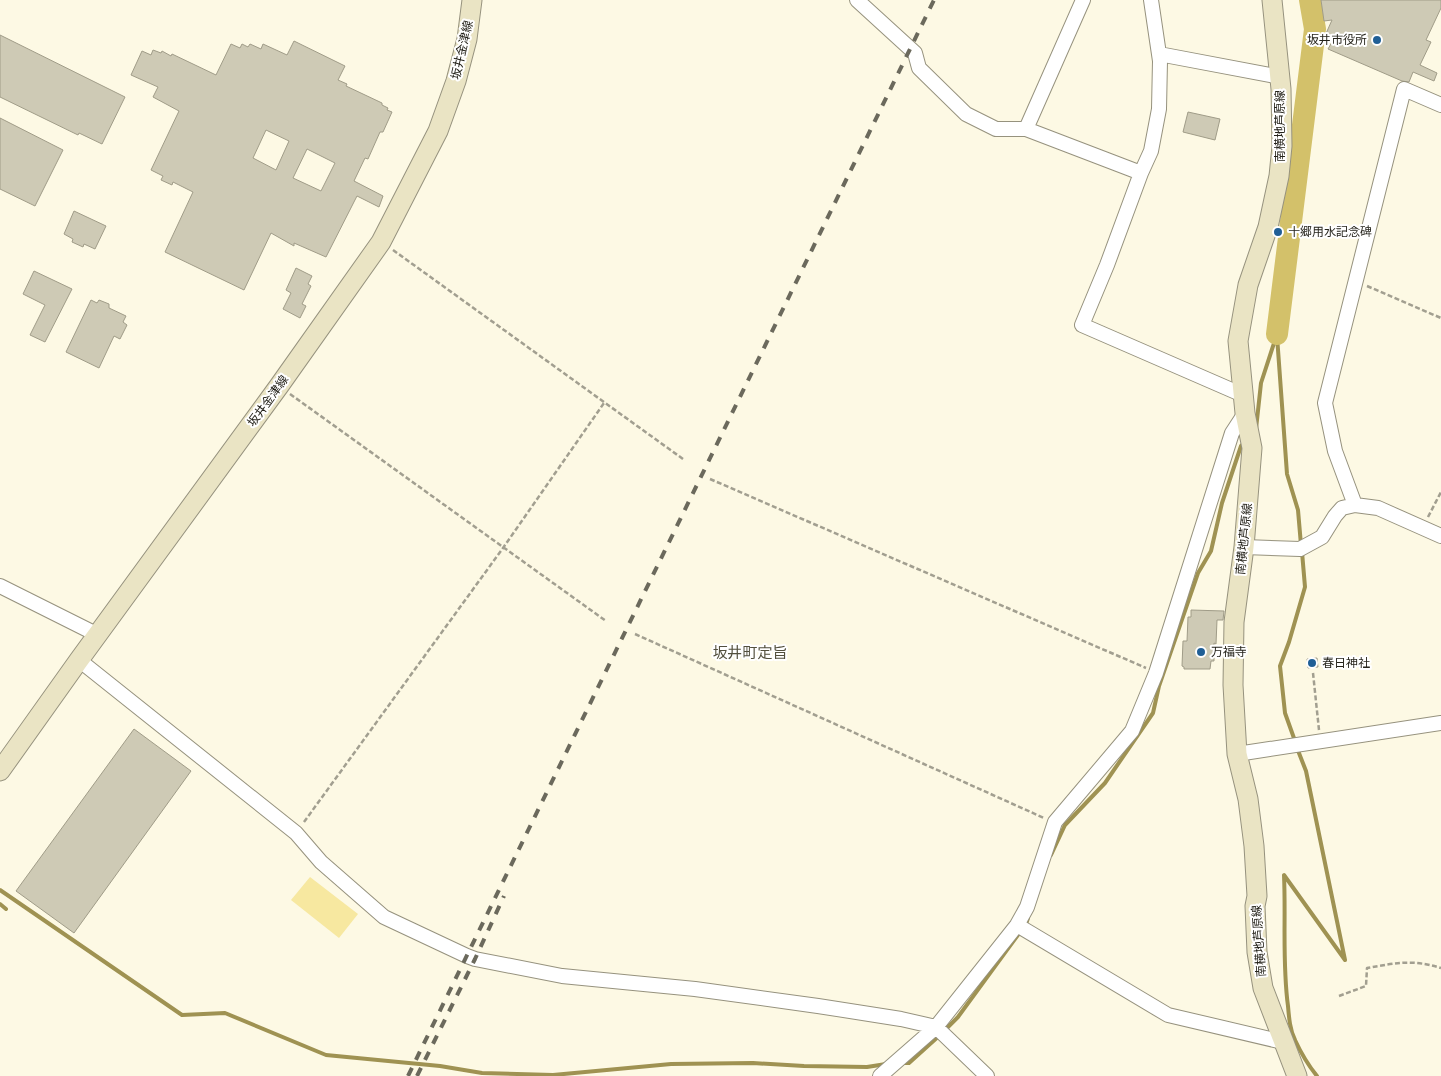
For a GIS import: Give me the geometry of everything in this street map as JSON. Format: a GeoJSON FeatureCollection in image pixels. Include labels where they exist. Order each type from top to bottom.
{"type":"FeatureCollection","features":[{"type":"Feature","properties":{"kind":"main road","name":"坂井金津線"},"geometry":{"type":"LineString","coordinates":[[0,771],[381,242],[438,131],[456,81],[467,39],[472,0]]}},
{"type":"Feature","properties":{"kind":"main road","name":"南横地芦原線"},"geometry":{"type":"LineString","coordinates":[[1272,0],[1280,78],[1282,146],[1280,176],[1268,227],[1248,285],[1238,341],[1247,420],[1244,548],[1234,622],[1234,684],[1237,754],[1248,799],[1254,846],[1257,896],[1255,906],[1257,952],[1263,988],[1297,1076]]}},
{"type":"Feature","properties":{"kind":"street"},"geometry":{"type":"LineString","coordinates":[[857,0],[915,53],[918,68],[966,114],[996,129],[1026,129],[1141,173]]}},
{"type":"Feature","properties":{"kind":"street"},"geometry":{"type":"LineString","coordinates":[[1026,129],[1083,0]]}},
{"type":"Feature","properties":{"kind":"street"},"geometry":{"type":"LineString","coordinates":[[880,1076],[936,1027],[1017,925],[1027,906],[1055,822],[1132,731],[1156,673],[1232,433],[1247,420],[1082,325],[1108,265],[1141,173],[1151,151],[1159,109],[1159,54],[1152,0]]}},
{"type":"Feature","properties":{"kind":"street"},"geometry":{"type":"LineString","coordinates":[[1159,54],[1280,78]]}},
{"type":"Feature","properties":{"kind":"street"},"geometry":{"type":"LineString","coordinates":[[1355,505],[1335,451],[1325,403],[1404,89],[1441,105]]}},
{"type":"Feature","properties":{"kind":"street"},"geometry":{"type":"LineString","coordinates":[[1244,548],[1300,549],[1322,537],[1334,516],[1342,508],[1355,505],[1378,508],[1441,536]]}},
{"type":"Feature","properties":{"kind":"street"},"geometry":{"type":"LineString","coordinates":[[0,586],[98,635]]}},
{"type":"Feature","properties":{"kind":"street"},"geometry":{"type":"LineString","coordinates":[[79,660],[296,833],[321,862],[384,917],[475,959],[562,976],[695,989],[901,1019],[936,1027],[987,1076]]}},
{"type":"Feature","properties":{"kind":"street"},"geometry":{"type":"LineString","coordinates":[[1237,754],[1441,723]]}},
{"type":"Feature","properties":{"kind":"street"},"geometry":{"type":"LineString","coordinates":[[1017,925],[1168,1015],[1283,1042]]}},
{"type":"Feature","properties":{"kind":"path"},"geometry":{"type":"LineString","coordinates":[[381,242],[683,460]]}},
{"type":"Feature","properties":{"kind":"path"},"geometry":{"type":"LineString","coordinates":[[1356,281],[1441,318]]}},
{"type":"Feature","properties":{"kind":"path"},"geometry":{"type":"LineString","coordinates":[[279,386],[606,621]]}},
{"type":"Feature","properties":{"kind":"path"},"geometry":{"type":"LineString","coordinates":[[296,833],[502,548],[604,403]]}},
{"type":"Feature","properties":{"kind":"path"},"geometry":{"type":"LineString","coordinates":[[710,479],[1156,673]]}},
{"type":"Feature","properties":{"kind":"path"},"geometry":{"type":"LineString","coordinates":[[1423,528],[1441,492]]}},
{"type":"Feature","properties":{"kind":"path"},"geometry":{"type":"LineString","coordinates":[[635,634],[1055,822]]}},
{"type":"Feature","properties":{"kind":"path"},"geometry":{"type":"LineString","coordinates":[[1313,673],[1320,741]]}},
{"type":"Feature","properties":{"kind":"path"},"geometry":{"type":"LineString","coordinates":[[1339,996],[1366,986],[1367,968],[1402,962],[1423,962],[1441,968]]}},
{"type":"Feature","properties":{"kind":"shaded area"},"geometry":{"type":"Polygon","coordinates":[[[310,877],[358,914],[339,938],[291,900],[310,877]]]}},
{"type":"Feature","properties":{"kind":"building"},"geometry":{"type":"Polygon","coordinates":[[[1321,0],[1441,0],[1441,8],[1426,40],[1431,42],[1420,65],[1437,73],[1434,81],[1413,72],[1409,82],[1402,81],[1328,49],[1332,42],[1324,38],[1332,20],[1324,21],[1321,0]]]}},
{"type":"Feature","properties":{"kind":"building"},"geometry":{"type":"Polygon","coordinates":[[[0,35],[125,97],[102,144],[79,133],[78,135],[0,97],[0,35]]]}},
{"type":"Feature","properties":{"kind":"building"},"geometry":{"type":"Polygon","coordinates":[[[294,41],[345,66],[338,80],[347,84],[346,86],[382,103],[382,105],[388,108],[387,110],[392,112],[383,132],[380,132],[368,159],[365,158],[354,181],[383,196],[379,207],[357,196],[326,257],[294,243],[294,246],[271,233],[244,290],[165,252],[193,192],[173,182],[172,185],[161,180],[163,176],[151,170],[179,111],[153,97],[158,87],[131,75],[142,51],[151,55],[153,50],[161,53],[162,51],[171,56],[172,54],[216,75],[231,44],[240,48],[242,44],[248,47],[250,44],[261,49],[263,44],[287,55],[294,41]],[[266,130],[253,158],[276,170],[289,141],[266,130]],[[307,149],[293,178],[321,191],[335,163],[307,149]]]}},
{"type":"Feature","properties":{"kind":"building"},"geometry":{"type":"Polygon","coordinates":[[[1188,112],[1220,119],[1215,140],[1183,132],[1188,112]]]}},
{"type":"Feature","properties":{"kind":"building"},"geometry":{"type":"Polygon","coordinates":[[[0,118],[63,150],[35,206],[0,189],[0,118]]]}},
{"type":"Feature","properties":{"kind":"building"},"geometry":{"type":"Polygon","coordinates":[[[74,211],[106,226],[95,249],[84,244],[83,247],[72,242],[73,239],[64,234],[74,211]]]}},
{"type":"Feature","properties":{"kind":"building"},"geometry":{"type":"Polygon","coordinates":[[[296,268],[312,276],[308,284],[311,286],[302,304],[306,306],[300,318],[283,309],[291,293],[286,290],[296,268]]]}},
{"type":"Feature","properties":{"kind":"building"},"geometry":{"type":"Polygon","coordinates":[[[34,271],[72,289],[45,342],[30,335],[45,305],[23,294],[34,271]]]}},
{"type":"Feature","properties":{"kind":"building"},"geometry":{"type":"Polygon","coordinates":[[[91,300],[97,303],[99,300],[109,304],[109,308],[126,316],[123,322],[127,325],[120,339],[114,336],[99,368],[66,352],[91,300]]]}},
{"type":"Feature","properties":{"kind":"building"},"geometry":{"type":"Polygon","coordinates":[[[1191,610],[1224,611],[1223,620],[1217,620],[1214,661],[1211,661],[1210,669],[1184,669],[1182,666],[1183,641],[1187,641],[1188,617],[1191,617],[1191,610]]]}},
{"type":"Feature","properties":{"kind":"building"},"geometry":{"type":"Polygon","coordinates":[[[1317,658],[1318,667],[1308,668],[1307,659],[1317,658]]]}},
{"type":"Feature","properties":{"kind":"building"},"geometry":{"type":"Polygon","coordinates":[[[134,729],[191,771],[74,933],[16,891],[134,729]]]}},
{"type":"Feature","properties":{"kind":"waterway"},"geometry":{"type":"LineString","coordinates":[[1277,334],[1315,29],[1310,0]]}},
{"type":"Feature","properties":{"kind":"waterway"},"geometry":{"type":"LineString","coordinates":[[1256,429],[1261,383],[1277,334]]}},
{"type":"Feature","properties":{"kind":"waterway"},"geometry":{"type":"LineString","coordinates":[[1277,336],[1287,474],[1298,510],[1301,545]]}},
{"type":"Feature","properties":{"kind":"waterway"},"geometry":{"type":"LineString","coordinates":[[1051,855],[1065,825],[1105,783],[1153,713],[1159,686],[1198,573],[1211,551],[1222,503],[1241,446],[1245,442]]}},
{"type":"Feature","properties":{"kind":"waterway"},"geometry":{"type":"LineString","coordinates":[[1295,741],[1285,713],[1280,666],[1305,587],[1302,552]]}},
{"type":"Feature","properties":{"kind":"waterway"},"geometry":{"type":"LineString","coordinates":[[1297,748],[1306,771],[1345,960],[1284,875],[1285,974],[1290,1024],[1293,1036],[1300,1050],[1317,1076]]}},
{"type":"Feature","properties":{"kind":"waterway"},"geometry":{"type":"LineString","coordinates":[[0,890],[182,1015],[225,1013],[326,1055],[440,1066],[482,1073],[553,1075],[671,1064],[753,1063],[867,1067],[886,1064]]}},
{"type":"Feature","properties":{"kind":"waterway"},"geometry":{"type":"LineString","coordinates":[[0,904],[6,909]]}},
{"type":"Feature","properties":{"kind":"waterway"},"geometry":{"type":"LineString","coordinates":[[945,1030],[958,1017],[1026,924],[1028,918]]}},
{"type":"Feature","properties":{"kind":"waterway"},"geometry":{"type":"LineString","coordinates":[[900,1063],[909,1063],[940,1035]]}},
{"type":"Feature","properties":{"kind":"railway"},"geometry":{"type":"LineString","coordinates":[[408,1076],[934,0]]}},
{"type":"Feature","properties":{"kind":"railway"},"geometry":{"type":"LineString","coordinates":[[417,1076],[504,896]]}},
{"type":"Feature","properties":{"kind":"place","name":"坂井市役所"},"geometry":{"type":"Point","coordinates":[1377,40]}},
{"type":"Feature","properties":{"kind":"place","name":"十郷用水記念碑"},"geometry":{"type":"Point","coordinates":[1278,232]}},
{"type":"Feature","properties":{"kind":"place","name":"万福寺"},"geometry":{"type":"Point","coordinates":[1201,652]}},
{"type":"Feature","properties":{"kind":"place","name":"春日神社"},"geometry":{"type":"Point","coordinates":[1312,663]}},
{"type":"Feature","properties":{"kind":"district","name":"坂井町定旨"},"geometry":{"type":"Point","coordinates":[750,652]}}]}
